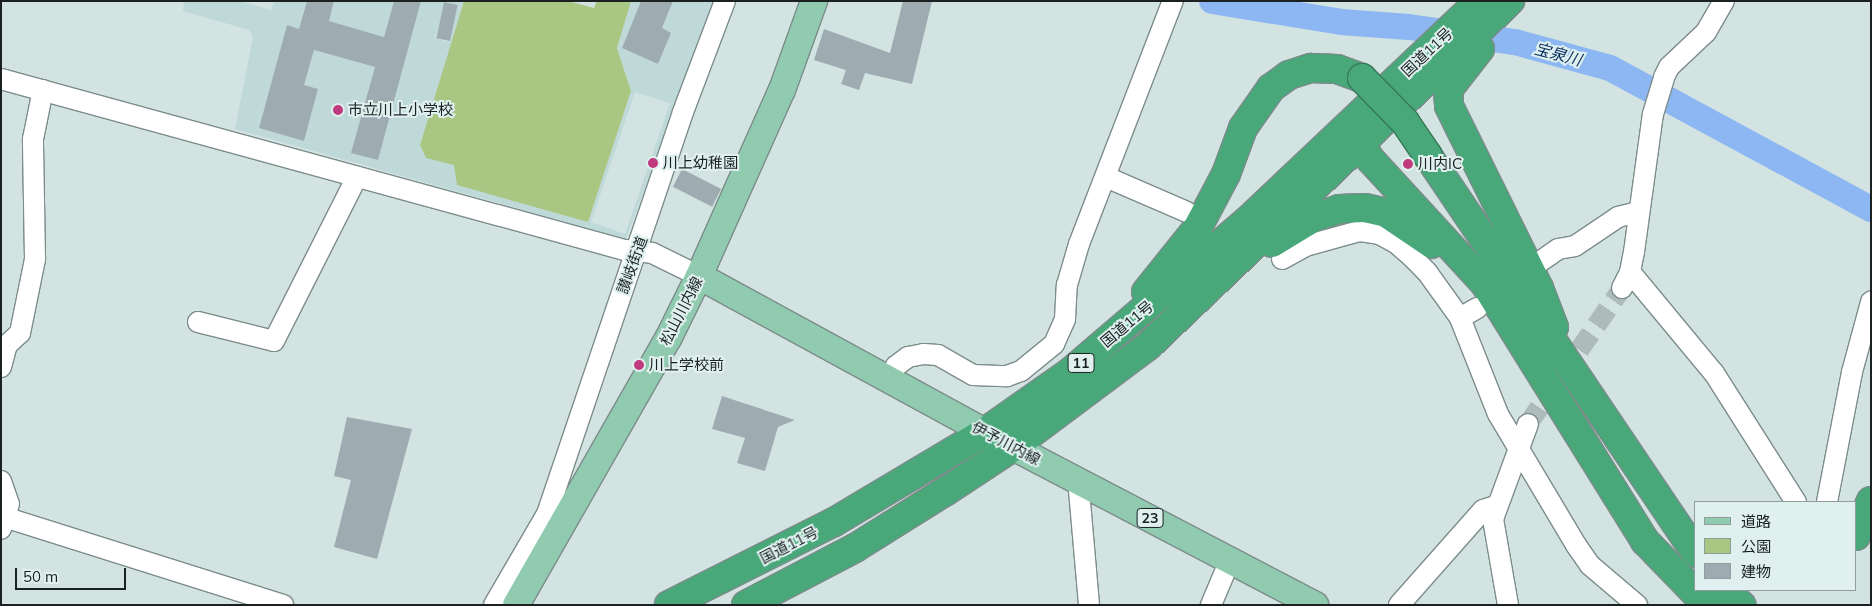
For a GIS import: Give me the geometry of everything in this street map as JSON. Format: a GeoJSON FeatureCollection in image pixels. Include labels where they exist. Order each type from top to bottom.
{"type":"FeatureCollection","features":[{"type":"Feature","properties":{"kind":"highway","name":"国道11号"},"geometry":{"type":"LineString","coordinates":[[746,605],[855,548],[1013,447],[1148,346],[1361,143],[1494,11]]}},
{"type":"Feature","properties":{"kind":"highway"},"geometry":{"type":"LineString","coordinates":[[1494,11],[1460,46],[1448,90],[1449,106],[1539,288],[1565,356]]}},
{"type":"Feature","properties":{"kind":"highway","name":"国道11号"},"geometry":{"type":"LineString","coordinates":[[669,605],[834,522],[985,432],[1069,373],[1247,221],[1371,105],[1460,46]]}},
{"type":"Feature","properties":{"kind":"highway"},"geometry":{"type":"LineString","coordinates":[[1126,325],[1141,299],[1198,227],[1226,174],[1243,128],[1271,88],[1289,75],[1311,68],[1337,69],[1362,78],[1405,122],[1524,302],[1565,356],[1622,448],[1694,550]]}},
{"type":"Feature","properties":{"kind":"highway"},"geometry":{"type":"LineString","coordinates":[[1371,105],[1359,126],[1361,143],[1370,159],[1645,541],[1694,585]]}},
{"type":"Feature","properties":{"kind":"highway"},"geometry":{"type":"LineString","coordinates":[[1148,346],[1172,336],[1277,239],[1315,217],[1340,209],[1365,208],[1386,213],[1408,225],[1474,303]]}},
{"type":"Feature","properties":{"kind":"highway"},"geometry":{"type":"LineString","coordinates":[[1857,534],[1871,501]]}},
{"type":"Feature","properties":{"kind":"highway"},"geometry":{"type":"LineString","coordinates":[[1701,591],[1711,600],[1741,605]]}},
{"type":"Feature","properties":{"kind":"main road","name":"松山川内線"},"geometry":{"type":"LineString","coordinates":[[516,605],[555,518],[668,339],[699,276],[782,90],[814,1]]}},
{"type":"Feature","properties":{"kind":"main road","name":"伊予川内線"},"geometry":{"type":"LineString","coordinates":[[699,276],[1013,447],[1078,479],[1315,605]]}},
{"type":"Feature","properties":{"kind":"street","name":"讃岐街道"},"geometry":{"type":"LineString","coordinates":[[494,605],[555,518],[636,251],[725,1]]}},
{"type":"Feature","properties":{"kind":"street"},"geometry":{"type":"LineString","coordinates":[[1724,1],[1706,32],[1669,67],[1664,77],[1653,114],[1644,197],[1638,212],[1626,280],[1714,373],[1795,501]]}},
{"type":"Feature","properties":{"kind":"street"},"geometry":{"type":"LineString","coordinates":[[889,379],[896,366],[908,357],[924,354],[938,355],[973,375],[1007,376],[1021,371],[1054,344],[1065,319],[1072,266],[1171,6]]}},
{"type":"Feature","properties":{"kind":"street"},"geometry":{"type":"LineString","coordinates":[[1,79],[357,177],[636,251],[652,253],[699,276]]}},
{"type":"Feature","properties":{"kind":"street"},"geometry":{"type":"LineString","coordinates":[[1,368],[4,344],[20,334],[35,260],[33,139],[43,90]]}},
{"type":"Feature","properties":{"kind":"street"},"geometry":{"type":"LineString","coordinates":[[198,322],[274,341],[357,177]]}},
{"type":"Feature","properties":{"kind":"street"},"geometry":{"type":"LineString","coordinates":[[1106,177],[1188,212]]}},
{"type":"Feature","properties":{"kind":"street"},"geometry":{"type":"LineString","coordinates":[[1541,261],[1558,249],[1575,246],[1618,217],[1638,212]]}},
{"type":"Feature","properties":{"kind":"street"},"geometry":{"type":"LineString","coordinates":[[1282,259],[1305,246],[1341,235],[1360,231],[1379,234],[1396,243],[1427,272],[1474,303],[1498,414],[1590,565],[1638,605]]}},
{"type":"Feature","properties":{"kind":"street"},"geometry":{"type":"LineString","coordinates":[[1827,501],[1852,372],[1871,302]]}},
{"type":"Feature","properties":{"kind":"street"},"geometry":{"type":"LineString","coordinates":[[1508,605],[1493,530],[1495,506],[1528,424]]}},
{"type":"Feature","properties":{"kind":"street"},"geometry":{"type":"LineString","coordinates":[[1078,479],[1088,605]]}},
{"type":"Feature","properties":{"kind":"street"},"geometry":{"type":"LineString","coordinates":[[1,481],[9,504],[3,521],[283,605]]}},
{"type":"Feature","properties":{"kind":"street"},"geometry":{"type":"LineString","coordinates":[[1399,605],[1482,510],[1495,506]]}},
{"type":"Feature","properties":{"kind":"street"},"geometry":{"type":"LineString","coordinates":[[1211,605],[1230,560]]}},
{"type":"Feature","properties":{"kind":"shaded area","name":"市立川上小学校"},"geometry":{"type":"Polygon","coordinates":[[[184,1],[240,1],[271,10],[274,1],[307,1],[299,29],[287,26],[259,128],[304,141],[318,89],[304,85],[314,50],[375,67],[352,152],[378,160],[421,1],[464,1],[420,145],[454,165],[588,222],[631,91],[617,48],[631,1],[641,1],[622,48],[658,64],[671,33],[662,28],[673,1],[715,1],[626,239],[235,129],[253,37],[249,30],[183,11],[184,1]],[[445,2],[435,38],[448,42],[458,6],[445,2]],[[635,92],[591,222],[625,234],[670,103],[635,92]]]}},
{"type":"Feature","properties":{"kind":"shaded area"},"geometry":{"type":"Polygon","coordinates":[[[334,1],[394,1],[384,37],[329,21],[334,1]]]}},
{"type":"Feature","properties":{"kind":"green space"},"geometry":{"type":"Polygon","coordinates":[[[464,1],[568,1],[594,8],[597,1],[631,1],[617,48],[631,91],[588,222],[457,185],[454,165],[426,158],[420,145],[464,1]]]}},
{"type":"Feature","properties":{"kind":"building"},"geometry":{"type":"Polygon","coordinates":[[[307,1],[334,1],[329,21],[384,37],[394,1],[421,1],[378,160],[351,153],[375,67],[314,50],[304,85],[318,89],[304,141],[259,128],[287,25],[299,29],[307,1]]]}},
{"type":"Feature","properties":{"kind":"building"},"geometry":{"type":"Polygon","coordinates":[[[641,1],[673,1],[662,28],[671,33],[658,64],[622,48],[641,1]]]}},
{"type":"Feature","properties":{"kind":"building"},"geometry":{"type":"Polygon","coordinates":[[[903,1],[932,1],[912,84],[865,73],[859,90],[841,84],[846,70],[814,60],[824,29],[890,53],[903,1]]]}},
{"type":"Feature","properties":{"kind":"building"},"geometry":{"type":"Polygon","coordinates":[[[444,2],[458,5],[450,41],[436,38],[444,2]]]}},
{"type":"Feature","properties":{"kind":"building"},"geometry":{"type":"Polygon","coordinates":[[[682,169],[721,189],[712,207],[673,187],[682,169]]]}},
{"type":"Feature","properties":{"kind":"building"},"geometry":{"type":"Polygon","coordinates":[[[722,396],[795,420],[778,427],[765,471],[737,463],[745,438],[712,429],[722,396]]]}},
{"type":"Feature","properties":{"kind":"building"},"geometry":{"type":"Polygon","coordinates":[[[347,417],[412,429],[377,559],[334,547],[351,480],[334,476],[347,417]]]}},
{"type":"Feature","properties":{"kind":"waterway","name":"宝泉川"},"geometry":{"type":"LineString","coordinates":[[1212,1],[1341,22],[1409,27],[1515,42],[1610,68],[1871,209]]}},
{"type":"Feature","properties":{"kind":"tunnel"},"geometry":{"type":"LineString","coordinates":[[1528,424],[1622,288]]}},
{"type":"Feature","properties":{"kind":"place","name":"市立川上小学校"},"geometry":{"type":"Point","coordinates":[338,110]}},
{"type":"Feature","properties":{"kind":"place","name":"川上幼稚園"},"geometry":{"type":"Point","coordinates":[653,163]}},
{"type":"Feature","properties":{"kind":"place","name":"川内IC"},"geometry":{"type":"Point","coordinates":[1408,164]}},
{"type":"Feature","properties":{"kind":"place","name":"川上学校前"},"geometry":{"type":"Point","coordinates":[639,365]}}]}
